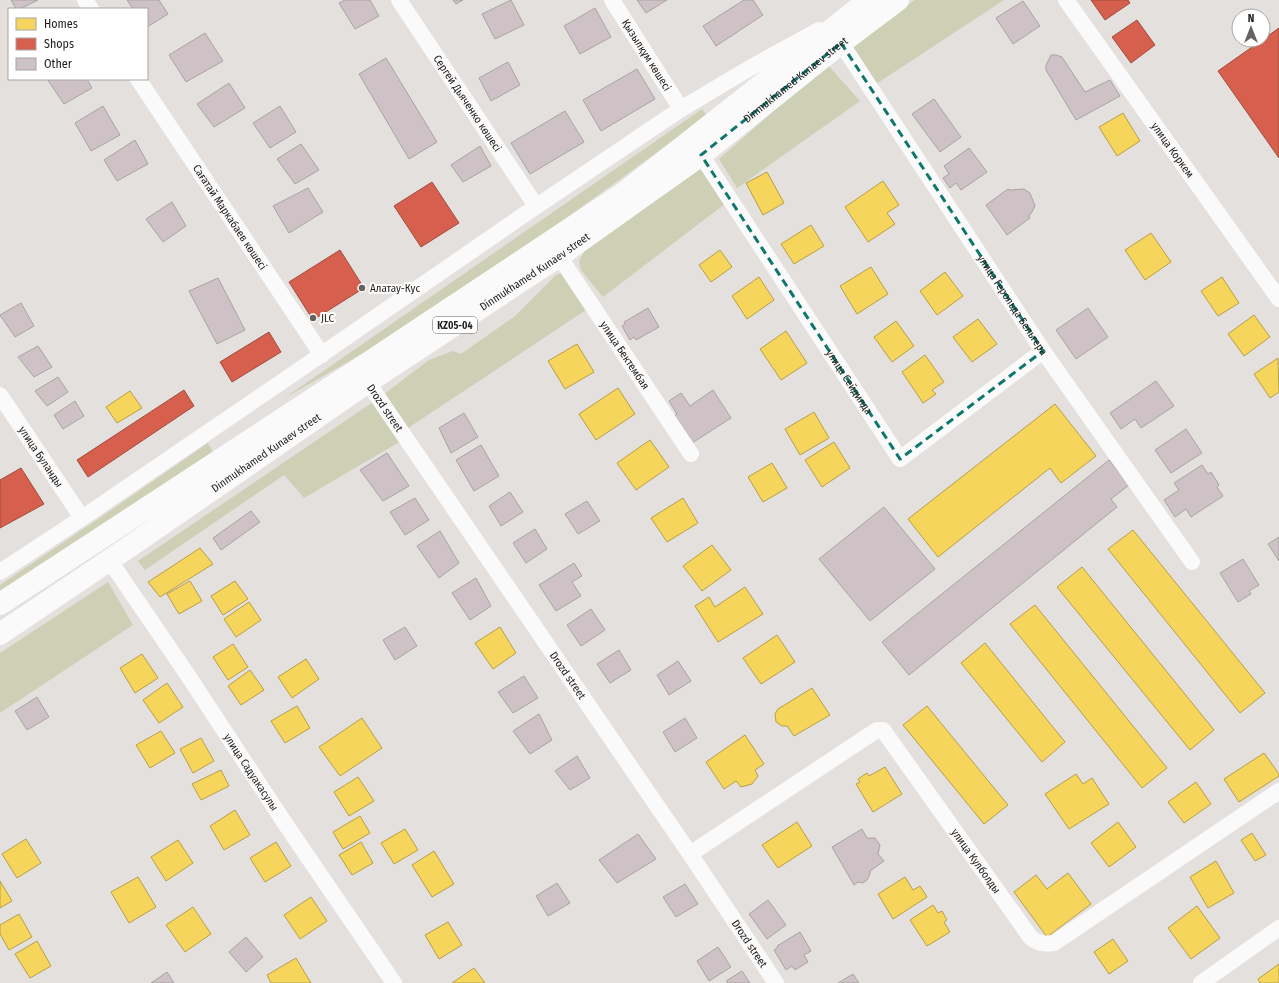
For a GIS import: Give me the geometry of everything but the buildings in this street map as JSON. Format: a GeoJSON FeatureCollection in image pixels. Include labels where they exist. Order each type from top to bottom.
{"type":"FeatureCollection","features":[{"type":"Feature","properties":{"kind":"main road","name":"Dinmukhamed Kunaev street"},"geometry":{"type":"LineString","coordinates":[[0,604],[364,375],[559,256],[701,155],[840,43],[898,0]]}},
{"type":"Feature","properties":{"kind":"main road","name":"Dinmukhamed Kunaev street"},"geometry":{"type":"LineString","coordinates":[[0,634],[110,561],[364,375],[624,193],[863,4]]}},
{"type":"Feature","properties":{"kind":"street","name":"Сергей Дьяченко көшесі"},"geometry":{"type":"LineString","coordinates":[[399,0],[536,206]]}},
{"type":"Feature","properties":{"kind":"street","name":"Қызылқұм көшесі"},"geometry":{"type":"LineString","coordinates":[[612,0],[681,109]]}},
{"type":"Feature","properties":{"kind":"street","name":"улица Коркем"},"geometry":{"type":"LineString","coordinates":[[1066,0],[1279,299]]}},
{"type":"Feature","properties":{"kind":"street"},"geometry":{"type":"LineString","coordinates":[[0,572],[322,355],[536,206],[681,109],[754,65],[863,4]]}},
{"type":"Feature","properties":{"kind":"street","name":"улица Герольда Бельгера"},"geometry":{"type":"LineString","coordinates":[[840,43],[1043,351],[1192,562]]}},
{"type":"Feature","properties":{"kind":"street","name":"Сағатай Маркабаев көшесі"},"geometry":{"type":"LineString","coordinates":[[139,80],[322,355]]}},
{"type":"Feature","properties":{"kind":"street","name":"улица Сейдилда"},"geometry":{"type":"LineString","coordinates":[[701,155],[900,459],[1043,351]]}},
{"type":"Feature","properties":{"kind":"street","name":"улица Бектембая"},"geometry":{"type":"LineString","coordinates":[[559,256],[691,454]]}},
{"type":"Feature","properties":{"kind":"street","name":"Drozd street"},"geometry":{"type":"LineString","coordinates":[[364,375],[776,983]]}},
{"type":"Feature","properties":{"kind":"street","name":"улица Буланды"},"geometry":{"type":"LineString","coordinates":[[0,395],[82,518]]}},
{"type":"Feature","properties":{"kind":"street","name":"улица Садуакасулы"},"geometry":{"type":"LineString","coordinates":[[110,561],[189,677],[284,822],[394,983]]}},
{"type":"Feature","properties":{"kind":"street","name":"улица Кулболды"},"geometry":{"type":"LineString","coordinates":[[690,854],[877,730],[883,730],[1032,938],[1036,942],[1045,944],[1054,943],[1279,791]]}},
{"type":"Feature","properties":{"kind":"street"},"geometry":{"type":"LineString","coordinates":[[1201,983],[1279,928]]}},
{"type":"Feature","properties":{"kind":"highlighted area"},"geometry":{"type":"Polygon","coordinates":[[[841,43],[1043,351],[900,459],[701,155],[841,43]]]}},
{"type":"Feature","properties":{"kind":"green space"},"geometry":{"type":"Polygon","coordinates":[[[915,0],[1004,0],[870,88],[844,48],[915,0]]]}},
{"type":"Feature","properties":{"kind":"green space"},"geometry":{"type":"Polygon","coordinates":[[[827,64],[860,101],[737,188],[719,159],[827,64]]]}},
{"type":"Feature","properties":{"kind":"green space"},"geometry":{"type":"Polygon","coordinates":[[[702,109],[707,116],[565,219],[390,338],[283,399],[702,109]]]}},
{"type":"Feature","properties":{"kind":"green space"},"geometry":{"type":"Polygon","coordinates":[[[707,164],[730,200],[603,297],[581,270],[579,261],[586,248],[707,164]]]}},
{"type":"Feature","properties":{"kind":"green space"},"geometry":{"type":"Polygon","coordinates":[[[568,269],[592,306],[402,432],[406,438],[304,498],[284,475],[145,570],[138,561],[379,398],[429,360],[453,351],[461,354],[515,316],[555,276],[568,269]]]}},
{"type":"Feature","properties":{"kind":"green space"},"geometry":{"type":"Polygon","coordinates":[[[208,443],[214,454],[0,595],[0,585],[208,443]]]}},
{"type":"Feature","properties":{"kind":"green space"},"geometry":{"type":"Polygon","coordinates":[[[108,582],[133,625],[0,713],[0,653],[108,582]]]}},
{"type":"Feature","properties":{"kind":"place","name":"Алатау-Кус"},"geometry":{"type":"Point","coordinates":[362,288]}},
{"type":"Feature","properties":{"kind":"place","name":"JLC"},"geometry":{"type":"Point","coordinates":[313,318]}}]}
